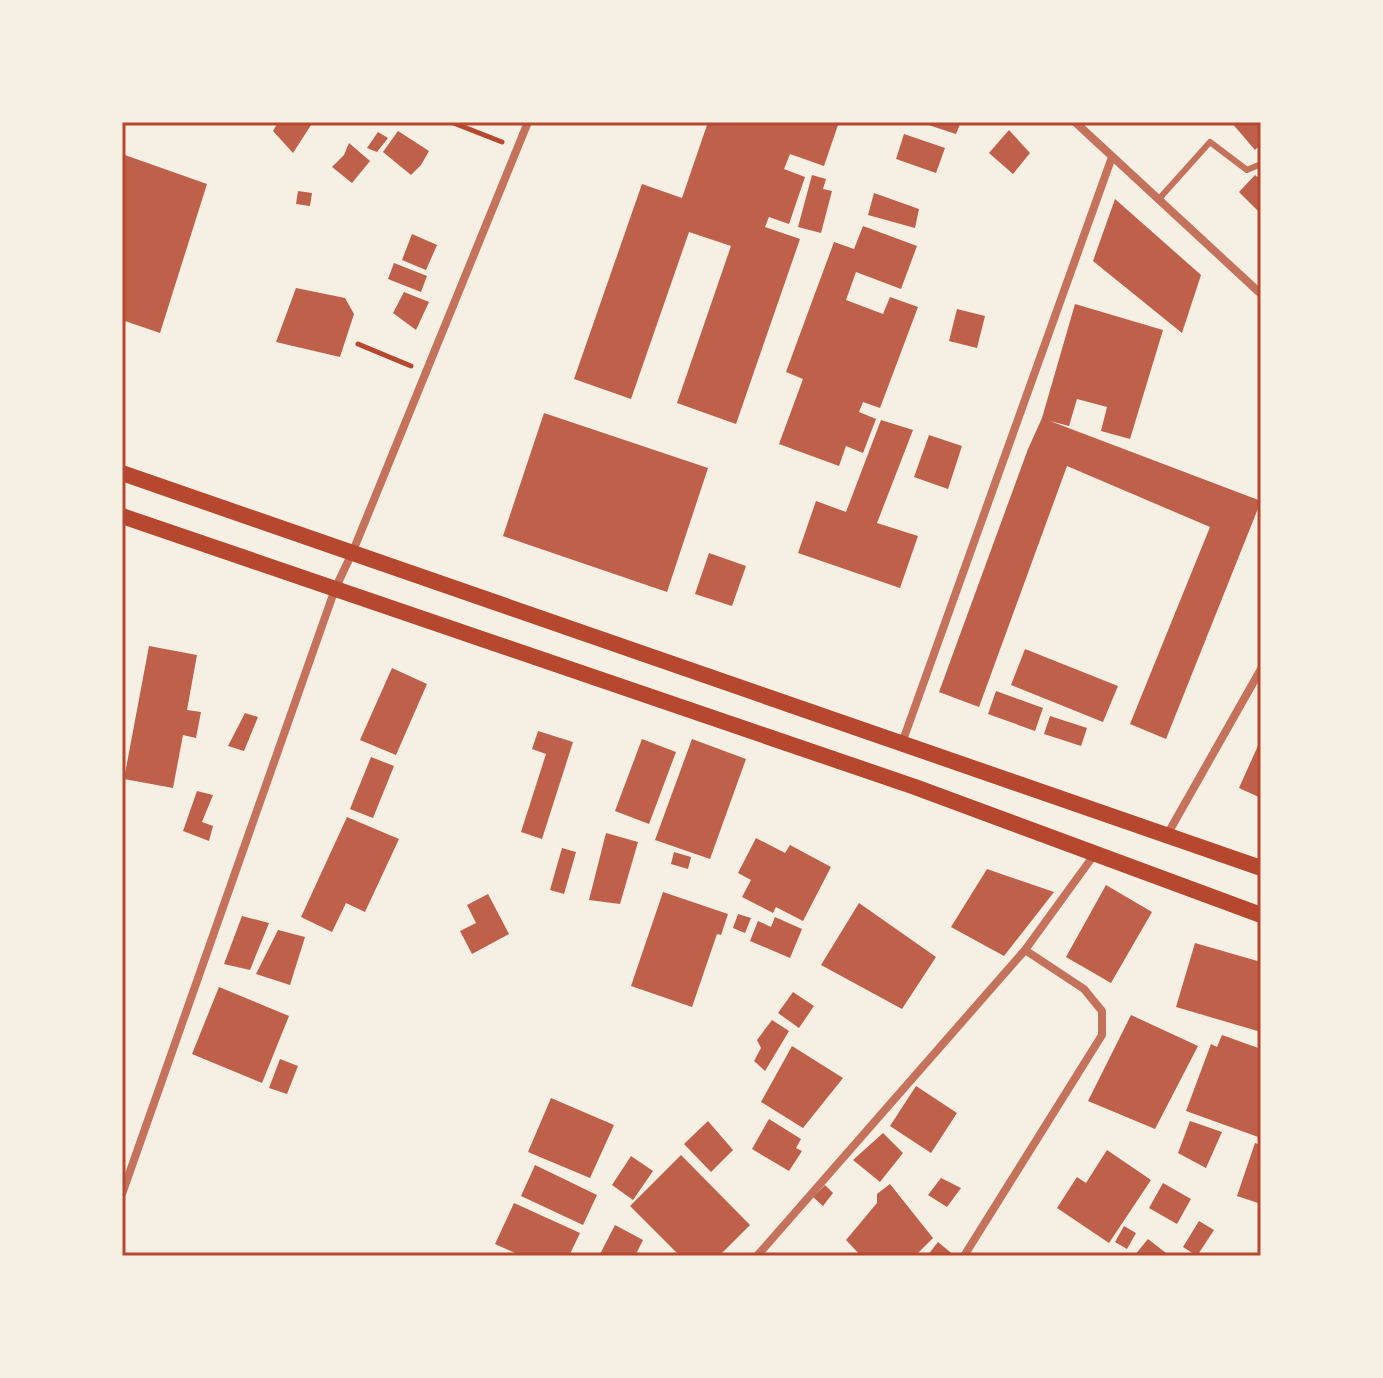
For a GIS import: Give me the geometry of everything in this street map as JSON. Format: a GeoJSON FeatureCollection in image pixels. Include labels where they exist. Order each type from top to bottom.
{"type":"FeatureCollection","features":[{"type":"Feature","properties":{"kind":"main road"},"geometry":{"type":"LineString","coordinates":[[122,473],[1261,868]]}},
{"type":"Feature","properties":{"kind":"main road"},"geometry":{"type":"LineString","coordinates":[[122,516],[915,787],[1261,915]]}},
{"type":"Feature","properties":{"kind":"street"},"geometry":{"type":"LineString","coordinates":[[122,1194],[335,589],[528,122]]}},
{"type":"Feature","properties":{"kind":"street"},"geometry":{"type":"LineString","coordinates":[[1075,122],[1261,294]]}},
{"type":"Feature","properties":{"kind":"street"},"geometry":{"type":"LineString","coordinates":[[902,743],[1112,157]]}},
{"type":"Feature","properties":{"kind":"street"},"geometry":{"type":"LineString","coordinates":[[1167,835],[1261,669]]}},
{"type":"Feature","properties":{"kind":"street"},"geometry":{"type":"LineString","coordinates":[[757,1256],[1025,950],[1094,855]]}},
{"type":"Feature","properties":{"kind":"street"},"geometry":{"type":"LineString","coordinates":[[964,1256],[1102,1035],[1102,1011],[1084,989],[1025,950]]}},
{"type":"Feature","properties":{"kind":"lane"},"geometry":{"type":"LineString","coordinates":[[1158,200],[1210,142],[1247,170],[1261,164]]}},
{"type":"Feature","properties":{"kind":"path"},"geometry":{"type":"LineString","coordinates":[[451,122],[517,148]]}},
{"type":"Feature","properties":{"kind":"path"},"geometry":{"type":"LineString","coordinates":[[358,344],[426,372]]}},
{"type":"Feature","properties":{"kind":"building"},"geometry":{"type":"Polygon","coordinates":[[[278,122],[313,122],[293,153],[273,131],[278,122]]]}},
{"type":"Feature","properties":{"kind":"building"},"geometry":{"type":"Polygon","coordinates":[[[700,122],[839,122],[824,166],[790,154],[784,169],[805,177],[789,224],[769,217],[765,227],[800,239],[736,424],[677,403],[731,246],[689,232],[631,399],[574,379],[642,184],[682,198],[707,125],[700,122]]]}},
{"type":"Feature","properties":{"kind":"building"},"geometry":{"type":"Polygon","coordinates":[[[919,122],[961,122],[956,134],[919,122]]]}},
{"type":"Feature","properties":{"kind":"building"},"geometry":{"type":"Polygon","coordinates":[[[1231,122],[1261,122],[1261,144],[1255,150],[1231,122]]]}},
{"type":"Feature","properties":{"kind":"building"},"geometry":{"type":"Polygon","coordinates":[[[1009,130],[1030,153],[1013,174],[989,153],[1009,130]]]}},
{"type":"Feature","properties":{"kind":"building"},"geometry":{"type":"Polygon","coordinates":[[[398,131],[429,151],[411,175],[383,152],[398,131]]]}},
{"type":"Feature","properties":{"kind":"building"},"geometry":{"type":"Polygon","coordinates":[[[378,132],[388,138],[377,152],[367,148],[378,132]]]}},
{"type":"Feature","properties":{"kind":"building"},"geometry":{"type":"Polygon","coordinates":[[[904,134],[945,148],[936,173],[896,159],[904,134]]]}},
{"type":"Feature","properties":{"kind":"building"},"geometry":{"type":"Polygon","coordinates":[[[349,143],[370,161],[352,183],[332,167],[344,155],[349,143]]]}},
{"type":"Feature","properties":{"kind":"building"},"geometry":{"type":"Polygon","coordinates":[[[122,154],[207,184],[160,333],[122,320],[122,154]]]}},
{"type":"Feature","properties":{"kind":"building"},"geometry":{"type":"Polygon","coordinates":[[[812,175],[826,179],[823,189],[832,191],[821,233],[798,227],[812,175]]]}},
{"type":"Feature","properties":{"kind":"building"},"geometry":{"type":"Polygon","coordinates":[[[1255,175],[1261,180],[1261,214],[1239,192],[1255,175]]]}},
{"type":"Feature","properties":{"kind":"building"},"geometry":{"type":"Polygon","coordinates":[[[298,191],[312,193],[310,206],[296,204],[298,191]]]}},
{"type":"Feature","properties":{"kind":"building"},"geometry":{"type":"Polygon","coordinates":[[[874,193],[919,209],[915,228],[868,215],[874,193]]]}},
{"type":"Feature","properties":{"kind":"building"},"geometry":{"type":"Polygon","coordinates":[[[1115,199],[1201,275],[1182,333],[1093,261],[1115,199]]]}},
{"type":"Feature","properties":{"kind":"building"},"geometry":{"type":"Polygon","coordinates":[[[863,226],[917,246],[901,289],[856,272],[846,300],[883,314],[890,297],[918,307],[880,408],[863,402],[859,412],[876,419],[863,453],[846,446],[839,466],[779,444],[803,379],[786,372],[834,242],[854,249],[863,226]]]}},
{"type":"Feature","properties":{"kind":"building"},"geometry":{"type":"Polygon","coordinates":[[[412,234],[437,245],[426,270],[402,260],[412,234]]]}},
{"type":"Feature","properties":{"kind":"building"},"geometry":{"type":"Polygon","coordinates":[[[394,263],[427,276],[421,292],[388,279],[394,263]]]}},
{"type":"Feature","properties":{"kind":"building"},"geometry":{"type":"Polygon","coordinates":[[[296,288],[345,298],[354,314],[340,357],[276,342],[296,288]]]}},
{"type":"Feature","properties":{"kind":"building"},"geometry":{"type":"Polygon","coordinates":[[[404,292],[429,302],[416,330],[393,313],[404,292]]]}},
{"type":"Feature","properties":{"kind":"building"},"geometry":{"type":"Polygon","coordinates":[[[1075,304],[1163,330],[1130,439],[1101,431],[1107,407],[1077,399],[1069,426],[1050,421],[1261,501],[1166,739],[1130,724],[1210,527],[1067,466],[979,707],[939,692],[1042,418],[1075,304]]]}},
{"type":"Feature","properties":{"kind":"building"},"geometry":{"type":"Polygon","coordinates":[[[957,309],[985,316],[977,348],[949,341],[957,309]]]}},
{"type":"Feature","properties":{"kind":"building"},"geometry":{"type":"Polygon","coordinates":[[[544,413],[708,468],[667,592],[503,536],[544,413]]]}},
{"type":"Feature","properties":{"kind":"building"},"geometry":{"type":"Polygon","coordinates":[[[881,420],[913,430],[877,523],[918,536],[900,588],[798,553],[816,501],[846,512],[881,420]]]}},
{"type":"Feature","properties":{"kind":"building"},"geometry":{"type":"Polygon","coordinates":[[[929,435],[962,446],[948,489],[914,477],[929,435]]]}},
{"type":"Feature","properties":{"kind":"building"},"geometry":{"type":"Polygon","coordinates":[[[709,553],[746,566],[732,606],[695,594],[709,553]]]}},
{"type":"Feature","properties":{"kind":"building"},"geometry":{"type":"Polygon","coordinates":[[[149,646],[197,655],[187,710],[201,712],[196,738],[183,735],[173,788],[124,779],[149,646]]]}},
{"type":"Feature","properties":{"kind":"building"},"geometry":{"type":"Polygon","coordinates":[[[1025,649],[1118,686],[1103,722],[1011,685],[1025,649]]]}},
{"type":"Feature","properties":{"kind":"building"},"geometry":{"type":"Polygon","coordinates":[[[392,668],[427,684],[396,755],[360,740],[392,668]]]}},
{"type":"Feature","properties":{"kind":"building"},"geometry":{"type":"Polygon","coordinates":[[[996,691],[1043,708],[1035,731],[988,714],[996,691]]]}},
{"type":"Feature","properties":{"kind":"building"},"geometry":{"type":"Polygon","coordinates":[[[245,713],[258,717],[244,751],[228,746],[245,713]]]}},
{"type":"Feature","properties":{"kind":"building"},"geometry":{"type":"Polygon","coordinates":[[[1050,716],[1087,728],[1081,746],[1044,734],[1050,716]]]}},
{"type":"Feature","properties":{"kind":"building"},"geometry":{"type":"Polygon","coordinates":[[[538,731],[573,742],[542,839],[521,832],[546,754],[532,749],[538,731]]]}},
{"type":"Feature","properties":{"kind":"building"},"geometry":{"type":"Polygon","coordinates":[[[642,739],[676,752],[649,824],[615,811],[642,739]]]}},
{"type":"Feature","properties":{"kind":"building"},"geometry":{"type":"Polygon","coordinates":[[[692,739],[746,759],[710,859],[655,840],[692,739]]]}},
{"type":"Feature","properties":{"kind":"building"},"geometry":{"type":"Polygon","coordinates":[[[1261,739],[1261,798],[1239,788],[1261,739]]]}},
{"type":"Feature","properties":{"kind":"building"},"geometry":{"type":"Polygon","coordinates":[[[371,757],[394,766],[373,818],[350,809],[371,757]]]}},
{"type":"Feature","properties":{"kind":"building"},"geometry":{"type":"Polygon","coordinates":[[[197,791],[213,795],[202,822],[213,826],[209,841],[183,831],[197,791]]]}},
{"type":"Feature","properties":{"kind":"building"},"geometry":{"type":"Polygon","coordinates":[[[347,817],[399,839],[365,912],[346,903],[332,932],[301,917],[347,817]]]}},
{"type":"Feature","properties":{"kind":"building"},"geometry":{"type":"Polygon","coordinates":[[[606,833],[638,842],[620,904],[589,900],[606,833]]]}},
{"type":"Feature","properties":{"kind":"building"},"geometry":{"type":"Polygon","coordinates":[[[756,838],[785,853],[790,845],[831,867],[803,921],[776,907],[773,913],[742,897],[751,880],[738,873],[756,838]]]}},
{"type":"Feature","properties":{"kind":"building"},"geometry":{"type":"Polygon","coordinates":[[[562,848],[576,852],[564,894],[550,890],[562,848]]]}},
{"type":"Feature","properties":{"kind":"building"},"geometry":{"type":"Polygon","coordinates":[[[674,852],[691,857],[688,869],[671,864],[674,852]]]}},
{"type":"Feature","properties":{"kind":"building"},"geometry":{"type":"Polygon","coordinates":[[[987,869],[1054,892],[1004,956],[951,927],[987,869]]]}},
{"type":"Feature","properties":{"kind":"building"},"geometry":{"type":"Polygon","coordinates":[[[1106,885],[1152,912],[1111,983],[1066,957],[1106,885]]]}},
{"type":"Feature","properties":{"kind":"building"},"geometry":{"type":"Polygon","coordinates":[[[663,892],[728,914],[721,935],[717,934],[692,1007],[631,986],[663,892]]]}},
{"type":"Feature","properties":{"kind":"building"},"geometry":{"type":"Polygon","coordinates":[[[488,894],[509,934],[472,954],[460,931],[476,923],[467,905],[488,894]]]}},
{"type":"Feature","properties":{"kind":"building"},"geometry":{"type":"Polygon","coordinates":[[[859,903],[936,957],[902,1009],[821,965],[859,903]]]}},
{"type":"Feature","properties":{"kind":"building"},"geometry":{"type":"Polygon","coordinates":[[[738,914],[751,918],[745,933],[733,928],[738,914]]]}},
{"type":"Feature","properties":{"kind":"building"},"geometry":{"type":"Polygon","coordinates":[[[242,916],[269,923],[250,970],[224,964],[242,916]]]}},
{"type":"Feature","properties":{"kind":"building"},"geometry":{"type":"Polygon","coordinates":[[[775,917],[802,929],[790,958],[750,941],[758,921],[771,927],[775,917]]]}},
{"type":"Feature","properties":{"kind":"building"},"geometry":{"type":"Polygon","coordinates":[[[278,930],[305,937],[290,985],[256,974],[278,930]]]}},
{"type":"Feature","properties":{"kind":"building"},"geometry":{"type":"Polygon","coordinates":[[[1195,943],[1261,962],[1261,1032],[1176,1007],[1195,943]]]}},
{"type":"Feature","properties":{"kind":"building"},"geometry":{"type":"Polygon","coordinates":[[[219,987],[289,1016],[262,1083],[192,1054],[219,987]]]}},
{"type":"Feature","properties":{"kind":"building"},"geometry":{"type":"Polygon","coordinates":[[[793,992],[814,1006],[799,1028],[778,1013],[793,992]]]}},
{"type":"Feature","properties":{"kind":"building"},"geometry":{"type":"Polygon","coordinates":[[[1131,1015],[1198,1046],[1155,1129],[1088,1101],[1131,1015]]]}},
{"type":"Feature","properties":{"kind":"building"},"geometry":{"type":"Polygon","coordinates":[[[772,1020],[789,1031],[765,1071],[754,1061],[761,1048],[757,1040],[772,1020]]]}},
{"type":"Feature","properties":{"kind":"building"},"geometry":{"type":"Polygon","coordinates":[[[1222,1035],[1261,1049],[1261,1138],[1186,1111],[1211,1044],[1217,1047],[1222,1035]]]}},
{"type":"Feature","properties":{"kind":"building"},"geometry":{"type":"Polygon","coordinates":[[[792,1046],[843,1078],[803,1128],[761,1102],[792,1046]]]}},
{"type":"Feature","properties":{"kind":"building"},"geometry":{"type":"Polygon","coordinates":[[[280,1059],[298,1066],[287,1094],[269,1088],[280,1059]]]}},
{"type":"Feature","properties":{"kind":"building"},"geometry":{"type":"Polygon","coordinates":[[[916,1086],[957,1113],[931,1153],[890,1126],[916,1086]]]}},
{"type":"Feature","properties":{"kind":"building"},"geometry":{"type":"Polygon","coordinates":[[[551,1098],[614,1125],[590,1178],[528,1152],[551,1098]]]}},
{"type":"Feature","properties":{"kind":"building"},"geometry":{"type":"Polygon","coordinates":[[[769,1119],[801,1139],[796,1148],[802,1151],[789,1171],[752,1149],[769,1119]]]}},
{"type":"Feature","properties":{"kind":"building"},"geometry":{"type":"Polygon","coordinates":[[[708,1121],[733,1150],[711,1172],[684,1144],[708,1121]]]}},
{"type":"Feature","properties":{"kind":"building"},"geometry":{"type":"Polygon","coordinates":[[[1190,1121],[1222,1132],[1206,1168],[1178,1153],[1190,1121]]]}},
{"type":"Feature","properties":{"kind":"building"},"geometry":{"type":"Polygon","coordinates":[[[883,1133],[903,1153],[880,1182],[853,1160],[883,1133]]]}},
{"type":"Feature","properties":{"kind":"building"},"geometry":{"type":"Polygon","coordinates":[[[1255,1143],[1261,1145],[1261,1204],[1237,1196],[1255,1143]]]}},
{"type":"Feature","properties":{"kind":"building"},"geometry":{"type":"Polygon","coordinates":[[[1107,1150],[1151,1180],[1109,1243],[1057,1208],[1077,1177],[1086,1183],[1107,1150]]]}},
{"type":"Feature","properties":{"kind":"building"},"geometry":{"type":"Polygon","coordinates":[[[681,1155],[750,1225],[719,1256],[680,1256],[630,1206],[681,1155]]]}},
{"type":"Feature","properties":{"kind":"building"},"geometry":{"type":"Polygon","coordinates":[[[631,1156],[653,1171],[633,1200],[612,1185],[631,1156]]]}},
{"type":"Feature","properties":{"kind":"building"},"geometry":{"type":"Polygon","coordinates":[[[535,1165],[597,1195],[583,1225],[521,1196],[535,1165]]]}},
{"type":"Feature","properties":{"kind":"building"},"geometry":{"type":"Polygon","coordinates":[[[941,1178],[961,1188],[947,1207],[928,1195],[941,1178]]]}},
{"type":"Feature","properties":{"kind":"building"},"geometry":{"type":"Polygon","coordinates":[[[1163,1183],[1191,1199],[1177,1224],[1149,1208],[1163,1183]]]}},
{"type":"Feature","properties":{"kind":"building"},"geometry":{"type":"Polygon","coordinates":[[[890,1184],[933,1238],[915,1256],[861,1256],[846,1240],[877,1203],[877,1194],[890,1184]]]}},
{"type":"Feature","properties":{"kind":"building"},"geometry":{"type":"Polygon","coordinates":[[[825,1185],[833,1193],[823,1206],[813,1197],[825,1185]]]}},
{"type":"Feature","properties":{"kind":"building"},"geometry":{"type":"Polygon","coordinates":[[[514,1203],[580,1233],[569,1256],[522,1256],[495,1244],[514,1203]]]}},
{"type":"Feature","properties":{"kind":"building"},"geometry":{"type":"Polygon","coordinates":[[[1199,1221],[1214,1230],[1197,1256],[1183,1247],[1199,1221]]]}},
{"type":"Feature","properties":{"kind":"building"},"geometry":{"type":"Polygon","coordinates":[[[615,1225],[643,1240],[635,1256],[599,1256],[615,1225]]]}},
{"type":"Feature","properties":{"kind":"building"},"geometry":{"type":"Polygon","coordinates":[[[1124,1226],[1136,1233],[1127,1249],[1115,1242],[1124,1226]]]}},
{"type":"Feature","properties":{"kind":"building"},"geometry":{"type":"Polygon","coordinates":[[[1148,1239],[1166,1253],[1164,1256],[1134,1256],[1148,1239]]]}},
{"type":"Feature","properties":{"kind":"building"},"geometry":{"type":"Polygon","coordinates":[[[938,1242],[955,1256],[927,1256],[938,1242]]]}}]}
